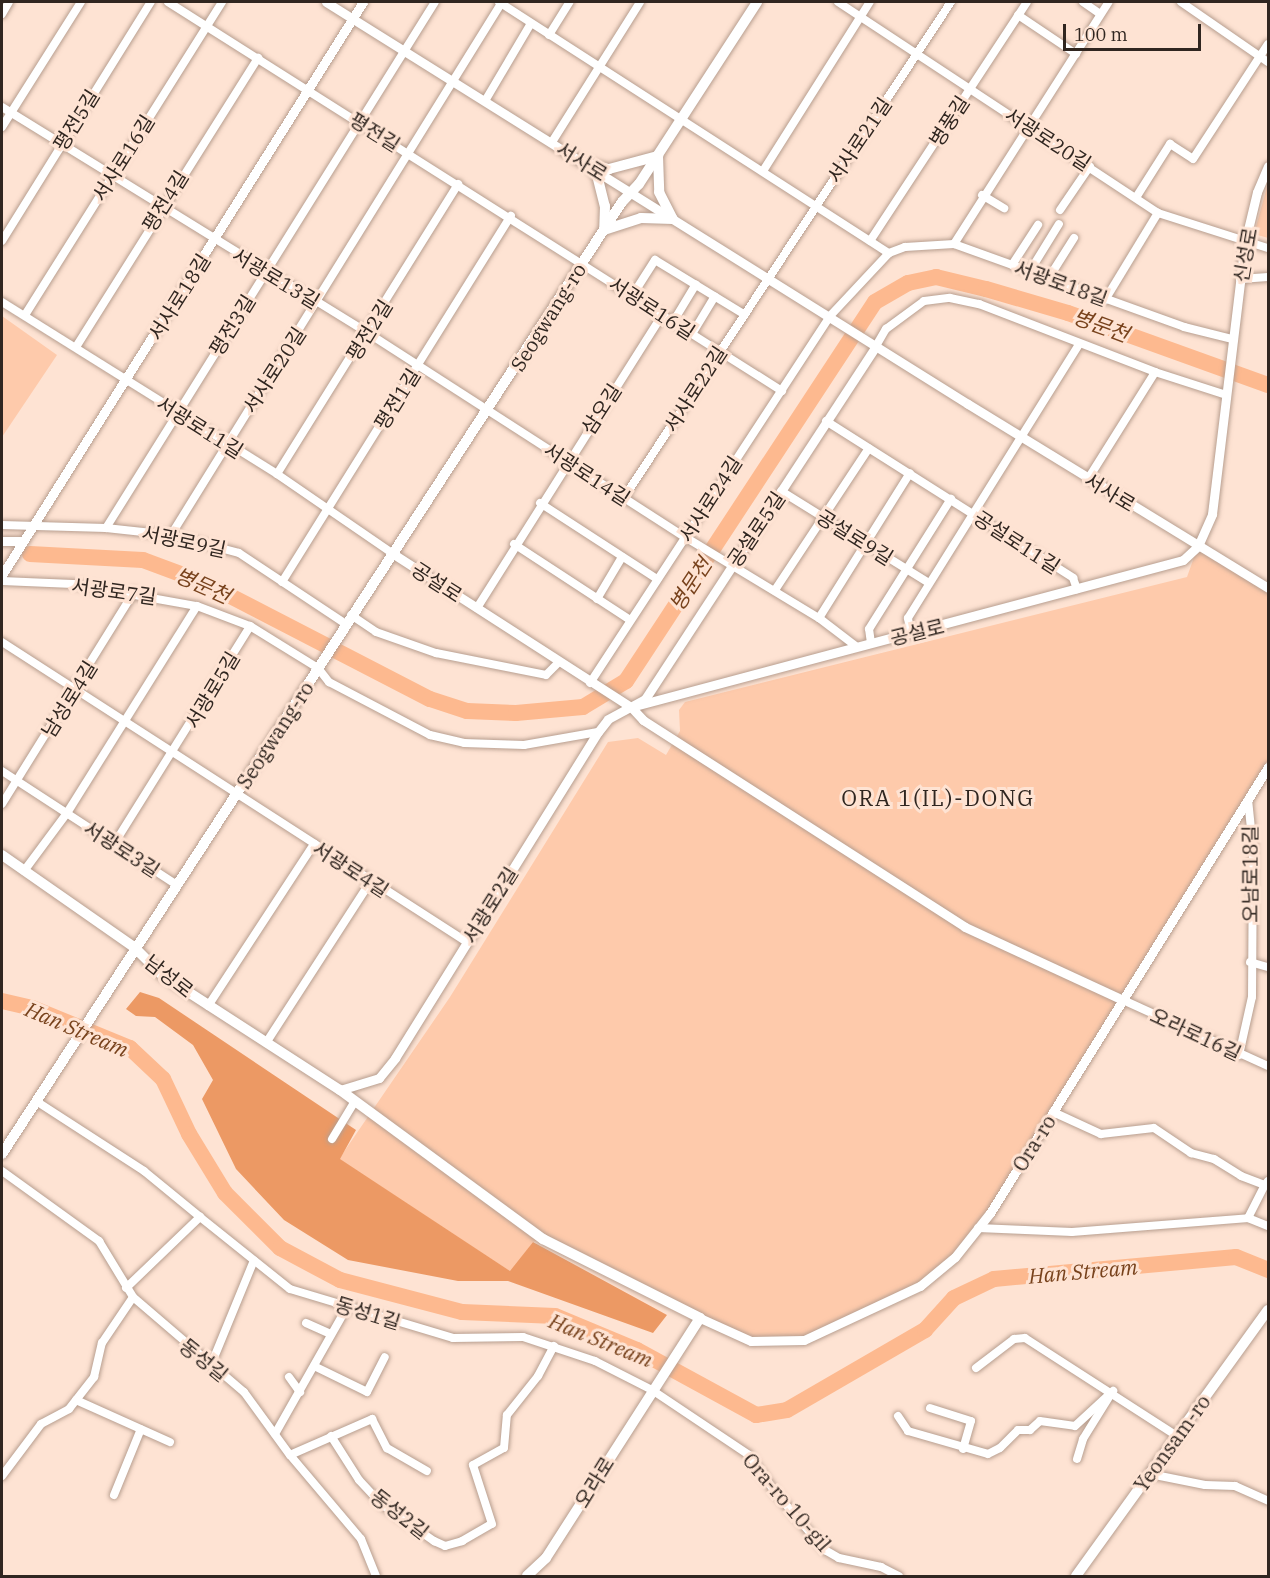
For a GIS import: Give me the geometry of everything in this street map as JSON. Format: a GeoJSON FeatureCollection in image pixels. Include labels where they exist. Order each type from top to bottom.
{"type":"FeatureCollection","features":[{"type":"Feature","properties":{"kind":"main road","name":"Seogwang-ro"},"geometry":{"type":"LineString","coordinates":[[36,1101],[348,620],[395,555],[489,412],[582,262],[630,191],[657,156],[757,2]]}},
{"type":"Feature","properties":{"kind":"main road"},"geometry":{"type":"LineString","coordinates":[[657,156],[659,192],[673,219],[641,218],[604,230],[601,190],[597,175],[586,163],[609,170],[657,156]]}},
{"type":"Feature","properties":{"kind":"main road","name":"남성로"},"geometry":{"type":"LineString","coordinates":[[2,855],[134,947],[162,975],[340,1090],[543,1239],[700,1318]]}},
{"type":"Feature","properties":{"kind":"main road"},"geometry":{"type":"LineString","coordinates":[[2,1154],[36,1101]]}},
{"type":"Feature","properties":{"kind":"main road","name":"Yeonsam-ro"},"geometry":{"type":"LineString","coordinates":[[1076,1576],[1267,1313]]}},
{"type":"Feature","properties":{"kind":"main road","name":"오라로"},"geometry":{"type":"LineString","coordinates":[[527,1576],[546,1558],[700,1318]]}},
{"type":"Feature","properties":{"kind":"street"},"geometry":{"type":"LineString","coordinates":[[2,14],[9,2]]}},
{"type":"Feature","properties":{"kind":"street"},"geometry":{"type":"LineString","coordinates":[[2,128],[81,2]]}},
{"type":"Feature","properties":{"kind":"street","name":"평전5길"},"geometry":{"type":"LineString","coordinates":[[2,241],[61,143],[152,2]]}},
{"type":"Feature","properties":{"kind":"street","name":"평전길"},"geometry":{"type":"LineString","coordinates":[[168,2],[582,262]]}},
{"type":"Feature","properties":{"kind":"street","name":"서사로16길"},"geometry":{"type":"LineString","coordinates":[[25,315],[222,2]]}},
{"type":"Feature","properties":{"kind":"street","name":"서사로"},"geometry":{"type":"LineString","coordinates":[[326,2],[586,163],[767,279],[839,321],[1022,438],[1269,588]]}},
{"type":"Feature","properties":{"kind":"street","name":"서사로18길"},"geometry":{"type":"LineString","coordinates":[[2,575],[5,563],[23,541],[127,381],[363,2]]}},
{"type":"Feature","properties":{"kind":"street","name":"평전3길"},"geometry":{"type":"LineString","coordinates":[[106,528],[359,122],[406,53],[435,2]]}},
{"type":"Feature","properties":{"kind":"street"},"geometry":{"type":"LineString","coordinates":[[500,2],[530,25],[598,66],[889,253],[830,316]]}},
{"type":"Feature","properties":{"kind":"street","name":"서사로20길"},"geometry":{"type":"LineString","coordinates":[[171,535],[226,444],[411,154],[500,2]]}},
{"type":"Feature","properties":{"kind":"street"},"geometry":{"type":"LineString","coordinates":[[549,35],[570,2]]}},
{"type":"Feature","properties":{"kind":"street"},"geometry":{"type":"LineString","coordinates":[[552,142],[640,2]]}},
{"type":"Feature","properties":{"kind":"street","name":"서광로20길"},"geometry":{"type":"LineString","coordinates":[[838,2],[1137,196],[1158,213],[1269,248]]}},
{"type":"Feature","properties":{"kind":"street"},"geometry":{"type":"LineString","coordinates":[[763,171],[870,2]]}},
{"type":"Feature","properties":{"kind":"street","name":"서사로21길"},"geometry":{"type":"LineString","coordinates":[[767,279],[951,2]]}},
{"type":"Feature","properties":{"kind":"street","name":"병풍길"},"geometry":{"type":"LineString","coordinates":[[870,241],[1027,2]]}},
{"type":"Feature","properties":{"kind":"street"},"geometry":{"type":"LineString","coordinates":[[1083,2],[1100,14]]}},
{"type":"Feature","properties":{"kind":"street"},"geometry":{"type":"LineString","coordinates":[[954,244],[982,195],[1109,2]]}},
{"type":"Feature","properties":{"kind":"street"},"geometry":{"type":"LineString","coordinates":[[1180,2],[1269,62]]}},
{"type":"Feature","properties":{"kind":"street"},"geometry":{"type":"LineString","coordinates":[[1018,15],[1076,54]]}},
{"type":"Feature","properties":{"kind":"street"},"geometry":{"type":"LineString","coordinates":[[485,101],[530,25]]}},
{"type":"Feature","properties":{"kind":"street"},"geometry":{"type":"LineString","coordinates":[[1137,196],[1170,144],[1193,159],[1269,44]]}},
{"type":"Feature","properties":{"kind":"street","name":"평전4길"},"geometry":{"type":"LineString","coordinates":[[75,347],[161,207],[258,58]]}},
{"type":"Feature","properties":{"kind":"street","name":"서광로13길"},"geometry":{"type":"LineString","coordinates":[[2,107],[265,272],[368,333],[489,412]]}},
{"type":"Feature","properties":{"kind":"street"},"geometry":{"type":"LineString","coordinates":[[1060,210],[1090,166]]}},
{"type":"Feature","properties":{"kind":"street","name":"신성로"},"geometry":{"type":"LineString","coordinates":[[1226,395],[1245,242],[1257,192],[1269,166]]}},
{"type":"Feature","properties":{"kind":"street","name":"평전2길"},"geometry":{"type":"LineString","coordinates":[[277,474],[368,333],[458,184]]}},
{"type":"Feature","properties":{"kind":"street"},"geometry":{"type":"LineString","coordinates":[[982,195],[1004,208]]}},
{"type":"Feature","properties":{"kind":"street"},"geometry":{"type":"LineString","coordinates":[[1105,300],[1158,213]]}},
{"type":"Feature","properties":{"kind":"street","name":"평전1길"},"geometry":{"type":"LineString","coordinates":[[282,582],[511,216]]}},
{"type":"Feature","properties":{"kind":"street"},"geometry":{"type":"LineString","coordinates":[[1030,271],[1059,224]]}},
{"type":"Feature","properties":{"kind":"street"},"geometry":{"type":"LineString","coordinates":[[1012,265],[1038,225]]}},
{"type":"Feature","properties":{"kind":"street"},"geometry":{"type":"LineString","coordinates":[[1050,276],[1074,238]]}},
{"type":"Feature","properties":{"kind":"street","name":"서광로18길"},"geometry":{"type":"LineString","coordinates":[[889,253],[905,247],[954,244],[1050,276],[1105,300],[1232,342]]}},
{"type":"Feature","properties":{"kind":"street"},"geometry":{"type":"LineString","coordinates":[[632,296],[655,260],[745,315]]}},
{"type":"Feature","properties":{"kind":"street","name":"서광로16길"},"geometry":{"type":"LineString","coordinates":[[582,262],[782,391]]}},
{"type":"Feature","properties":{"kind":"street"},"geometry":{"type":"LineString","coordinates":[[1240,279],[1269,277]]}},
{"type":"Feature","properties":{"kind":"street","name":"서사로22길"},"geometry":{"type":"LineString","coordinates":[[624,499],[767,279]]}},
{"type":"Feature","properties":{"kind":"street"},"geometry":{"type":"LineString","coordinates":[[674,322],[696,284]]}},
{"type":"Feature","properties":{"kind":"street"},"geometry":{"type":"LineString","coordinates":[[692,334],[715,296]]}},
{"type":"Feature","properties":{"kind":"street"},"geometry":{"type":"LineString","coordinates":[[872,343],[886,329],[924,301],[950,298],[979,304],[1079,344],[1226,395],[1212,514],[1198,546]]}},
{"type":"Feature","properties":{"kind":"street","name":"서광로11길"},"geometry":{"type":"LineString","coordinates":[[2,302],[277,474],[395,555]]}},
{"type":"Feature","properties":{"kind":"street","name":"삼오길"},"geometry":{"type":"LineString","coordinates":[[477,608],[514,544],[662,315]]}},
{"type":"Feature","properties":{"kind":"street","name":"서사로24길"},"geometry":{"type":"LineString","coordinates":[[590,683],[657,579],[687,539],[830,316]]}},
{"type":"Feature","properties":{"kind":"street","name":"공설로5길"},"geometry":{"type":"LineString","coordinates":[[631,707],[645,699],[729,563],[781,491],[826,422],[872,343]]}},
{"type":"Feature","properties":{"kind":"street"},"geometry":{"type":"LineString","coordinates":[[911,634],[908,618],[976,515],[1079,344]]}},
{"type":"Feature","properties":{"kind":"street"},"geometry":{"type":"LineString","coordinates":[[1088,479],[1155,372]]}},
{"type":"Feature","properties":{"kind":"street","name":"서광로14길"},"geometry":{"type":"LineString","coordinates":[[489,412],[687,539],[819,618],[857,647]]}},
{"type":"Feature","properties":{"kind":"street","name":"공설로11길"},"geometry":{"type":"LineString","coordinates":[[826,422],[1073,578],[1077,589]]}},
{"type":"Feature","properties":{"kind":"street"},"geometry":{"type":"LineString","coordinates":[[775,590],[869,448]]}},
{"type":"Feature","properties":{"kind":"street"},"geometry":{"type":"LineString","coordinates":[[819,618],[910,473]]}},
{"type":"Feature","properties":{"kind":"street","name":"공설로9길"},"geometry":{"type":"LineString","coordinates":[[781,491],[929,583]]}},
{"type":"Feature","properties":{"kind":"street"},"geometry":{"type":"LineString","coordinates":[[871,643],[869,629],[951,499]]}},
{"type":"Feature","properties":{"kind":"street"},"geometry":{"type":"LineString","coordinates":[[540,503],[657,579]]}},
{"type":"Feature","properties":{"kind":"street","name":"서광로9길"},"geometry":{"type":"LineString","coordinates":[[2,525],[106,528],[171,535],[239,553],[282,582],[348,620],[436,653],[546,675],[559,662]]}},
{"type":"Feature","properties":{"kind":"street"},"geometry":{"type":"LineString","coordinates":[[2,542],[23,541]]}},
{"type":"Feature","properties":{"kind":"street"},"geometry":{"type":"LineString","coordinates":[[514,544],[630,620]]}},
{"type":"Feature","properties":{"kind":"street","name":"공설로"},"geometry":{"type":"LineString","coordinates":[[631,707],[1183,560],[1198,546]]}},
{"type":"Feature","properties":{"kind":"street","name":"공설로"},"geometry":{"type":"LineString","coordinates":[[395,555],[611,698],[631,707],[643,720],[965,927],[1124,1000]]}},
{"type":"Feature","properties":{"kind":"street"},"geometry":{"type":"LineString","coordinates":[[597,599],[622,557]]}},
{"type":"Feature","properties":{"kind":"street","name":"서광로7길"},"geometry":{"type":"LineString","coordinates":[[2,580],[134,592],[197,606],[250,626],[318,668]]}},
{"type":"Feature","properties":{"kind":"street","name":"남성로4길"},"geometry":{"type":"LineString","coordinates":[[2,804],[74,692],[134,592]]}},
{"type":"Feature","properties":{"kind":"street"},"geometry":{"type":"LineString","coordinates":[[125,723],[197,606]]}},
{"type":"Feature","properties":{"kind":"street","name":"서광로5길"},"geometry":{"type":"LineString","coordinates":[[114,844],[174,753],[250,626]]}},
{"type":"Feature","properties":{"kind":"street"},"geometry":{"type":"LineString","coordinates":[[2,642],[74,692],[237,793]]}},
{"type":"Feature","properties":{"kind":"street","name":"Seogwang-ro"},"geometry":{"type":"LineString","coordinates":[[318,668],[329,682],[430,735],[464,743],[524,745],[598,732]]}},
{"type":"Feature","properties":{"kind":"street","name":"서광로2길"},"geometry":{"type":"LineString","coordinates":[[340,1090],[379,1078],[598,732],[608,719],[631,707]]}},
{"type":"Feature","properties":{"kind":"street","name":"서광로3길"},"geometry":{"type":"LineString","coordinates":[[67,813],[125,723]]}},
{"type":"Feature","properties":{"kind":"street","name":"Ora-ro"},"geometry":{"type":"LineString","coordinates":[[700,1318],[751,1341],[804,1340],[920,1286],[955,1257],[978,1228],[1053,1112],[1269,767]]}},
{"type":"Feature","properties":{"kind":"street","name":"서광로3길"},"geometry":{"type":"LineString","coordinates":[[2,771],[177,885]]}},
{"type":"Feature","properties":{"kind":"street","name":"서광로4길"},"geometry":{"type":"LineString","coordinates":[[237,793],[371,882],[467,942]]}},
{"type":"Feature","properties":{"kind":"street","name":"오남로18길"},"geometry":{"type":"LineString","coordinates":[[1239,1055],[1252,997],[1250,962],[1253,848],[1248,800]]}},
{"type":"Feature","properties":{"kind":"street"},"geometry":{"type":"LineString","coordinates":[[24,871],[67,813]]}},
{"type":"Feature","properties":{"kind":"street"},"geometry":{"type":"LineString","coordinates":[[208,1005],[314,844]]}},
{"type":"Feature","properties":{"kind":"street"},"geometry":{"type":"LineString","coordinates":[[266,1043],[371,882]]}},
{"type":"Feature","properties":{"kind":"street"},"geometry":{"type":"LineString","coordinates":[[1250,962],[1269,967]]}},
{"type":"Feature","properties":{"kind":"street","name":"오라로16길"},"geometry":{"type":"LineString","coordinates":[[1124,1000],[1239,1055],[1269,1066]]}},
{"type":"Feature","properties":{"kind":"street","name":"동성1길"},"geometry":{"type":"LineString","coordinates":[[36,1101],[144,1171],[290,1289],[453,1338],[523,1337],[595,1361],[654,1387]]}},
{"type":"Feature","properties":{"kind":"street"},"geometry":{"type":"LineString","coordinates":[[332,1139],[355,1101]]}},
{"type":"Feature","properties":{"kind":"street"},"geometry":{"type":"LineString","coordinates":[[1053,1112],[1101,1134],[1154,1128],[1191,1153],[1214,1159],[1267,1183],[1248,1218]]}},
{"type":"Feature","properties":{"kind":"street","name":"동성길"},"geometry":{"type":"LineString","coordinates":[[2,1171],[99,1241],[133,1297],[244,1392],[290,1455],[361,1539],[376,1576]]}},
{"type":"Feature","properties":{"kind":"street"},"geometry":{"type":"LineString","coordinates":[[126,1288],[200,1217]]}},
{"type":"Feature","properties":{"kind":"street"},"geometry":{"type":"LineString","coordinates":[[978,1228],[1072,1232],[1248,1218],[1269,1226]]}},
{"type":"Feature","properties":{"kind":"street"},"geometry":{"type":"LineString","coordinates":[[210,1365],[254,1260]]}},
{"type":"Feature","properties":{"kind":"street"},"geometry":{"type":"LineString","coordinates":[[2,1476],[40,1424],[62,1415],[94,1377],[102,1343],[133,1297]]}},
{"type":"Feature","properties":{"kind":"street"},"geometry":{"type":"LineString","coordinates":[[275,1434],[347,1306]]}},
{"type":"Feature","properties":{"kind":"street"},"geometry":{"type":"LineString","coordinates":[[306,1323],[331,1334]]}},
{"type":"Feature","properties":{"kind":"street"},"geometry":{"type":"LineString","coordinates":[[976,1368],[1014,1339],[1025,1338],[1113,1391],[1177,1436]]}},
{"type":"Feature","properties":{"kind":"street","name":"동성2길"},"geometry":{"type":"LineString","coordinates":[[332,1436],[359,1480],[381,1504],[445,1546],[462,1541],[492,1524],[473,1464],[504,1448],[507,1415],[538,1376],[554,1346]]}},
{"type":"Feature","properties":{"kind":"street"},"geometry":{"type":"LineString","coordinates":[[314,1366],[367,1392],[385,1357]]}},
{"type":"Feature","properties":{"kind":"street"},"geometry":{"type":"LineString","coordinates":[[289,1377],[300,1392]]}},
{"type":"Feature","properties":{"kind":"street","name":"Ora-ro 10-gil"},"geometry":{"type":"LineString","coordinates":[[654,1387],[749,1455],[775,1492],[825,1550],[839,1557],[881,1567],[899,1576]]}},
{"type":"Feature","properties":{"kind":"street"},"geometry":{"type":"LineString","coordinates":[[898,1416],[908,1431],[963,1449],[988,1454],[1000,1448],[1018,1430],[1030,1430],[1040,1421],[1075,1426],[1113,1391]]}},
{"type":"Feature","properties":{"kind":"street"},"geometry":{"type":"LineString","coordinates":[[1077,1459],[1083,1439],[1113,1391]]}},
{"type":"Feature","properties":{"kind":"street"},"geometry":{"type":"LineString","coordinates":[[76,1400],[170,1442]]}},
{"type":"Feature","properties":{"kind":"street"},"geometry":{"type":"LineString","coordinates":[[930,1408],[971,1421],[963,1449]]}},
{"type":"Feature","properties":{"kind":"street"},"geometry":{"type":"LineString","coordinates":[[290,1455],[372,1419],[387,1448],[427,1471]]}},
{"type":"Feature","properties":{"kind":"street"},"geometry":{"type":"LineString","coordinates":[[114,1495],[141,1429]]}},
{"type":"Feature","properties":{"kind":"street"},"geometry":{"type":"LineString","coordinates":[[1150,1474],[1204,1485],[1235,1486],[1269,1501]]}},
{"type":"Feature","properties":{"kind":"shaded area"},"geometry":{"type":"Polygon","coordinates":[[[1268,183],[1268,238],[1254,234],[1268,183]]]}},
{"type":"Feature","properties":{"kind":"shaded area"},"geometry":{"type":"Polygon","coordinates":[[[2,316],[57,355],[2,437],[2,316]]]}},
{"type":"Feature","properties":{"kind":"shaded area"},"geometry":{"type":"Polygon","coordinates":[[[1198,546],[1268,588],[1268,763],[985,1219],[955,1257],[920,1286],[804,1340],[751,1341],[543,1239],[533,1242],[511,1272],[339,1159],[450,997],[608,742],[638,738],[666,755],[680,731],[679,710],[685,702],[1187,577],[1198,546]]]}},
{"type":"Feature","properties":{"kind":"shaded area"},"geometry":{"type":"Polygon","coordinates":[[[140,992],[159,998],[356,1130],[340,1159],[510,1271],[533,1242],[667,1315],[653,1333],[508,1281],[458,1281],[348,1260],[284,1220],[236,1169],[202,1099],[213,1080],[193,1045],[155,1017],[136,1016],[126,1009],[140,992]]]}},
{"type":"Feature","properties":{"kind":"waterway","name":"병문천"},"geometry":{"type":"LineString","coordinates":[[30,554],[143,560],[205,583],[430,699],[467,711],[516,713],[583,707],[626,681],[875,302],[908,283],[936,277],[986,289],[1068,313],[1268,385]]}},
{"type":"Feature","properties":{"kind":"waterway","name":"Han Stream"},"geometry":{"type":"LineString","coordinates":[[2,1001],[32,1008],[130,1048],[163,1079],[189,1134],[225,1193],[280,1248],[340,1280],[462,1312],[555,1316],[637,1350],[756,1415],[787,1410],[925,1330],[954,1298],[994,1279],[1236,1257],[1268,1270]]}},
{"type":"Feature","properties":{"kind":"district","name":"ORA 1(IL)-DONG"},"geometry":{"type":"Point","coordinates":[938,798]}}]}
